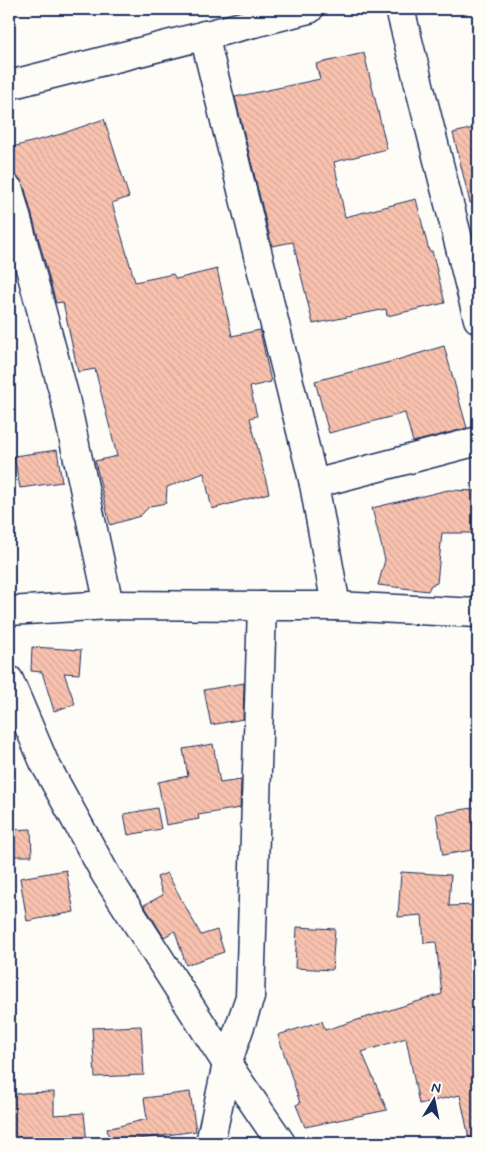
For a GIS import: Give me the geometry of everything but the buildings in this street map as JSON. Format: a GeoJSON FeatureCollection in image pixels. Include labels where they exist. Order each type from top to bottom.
{"type":"FeatureCollection","features":[{"type":"Feature","properties":{"kind":"street"},"geometry":{"type":"LineString","coordinates":[[9,85],[309,9]]}},
{"type":"Feature","properties":{"kind":"street"},"geometry":{"type":"LineString","coordinates":[[400,9],[471,257],[478,319]]}},
{"type":"Feature","properties":{"kind":"street"},"geometry":{"type":"LineString","coordinates":[[204,36],[314,484],[336,606]]}},
{"type":"Feature","properties":{"kind":"street"},"geometry":{"type":"LineString","coordinates":[[9,190],[65,398],[109,605]]}},
{"type":"Feature","properties":{"kind":"street"},"geometry":{"type":"LineString","coordinates":[[314,484],[478,441]]}},
{"type":"Feature","properties":{"kind":"street"},"geometry":{"type":"LineString","coordinates":[[9,611],[109,605],[336,606],[478,614]]}},
{"type":"Feature","properties":{"kind":"street"},"geometry":{"type":"LineString","coordinates":[[210,1143],[227,1064],[250,997],[262,606]]}},
{"type":"Feature","properties":{"kind":"street"},"geometry":{"type":"LineString","coordinates":[[9,680],[44,762],[106,875],[227,1064],[281,1143]]}}]}
